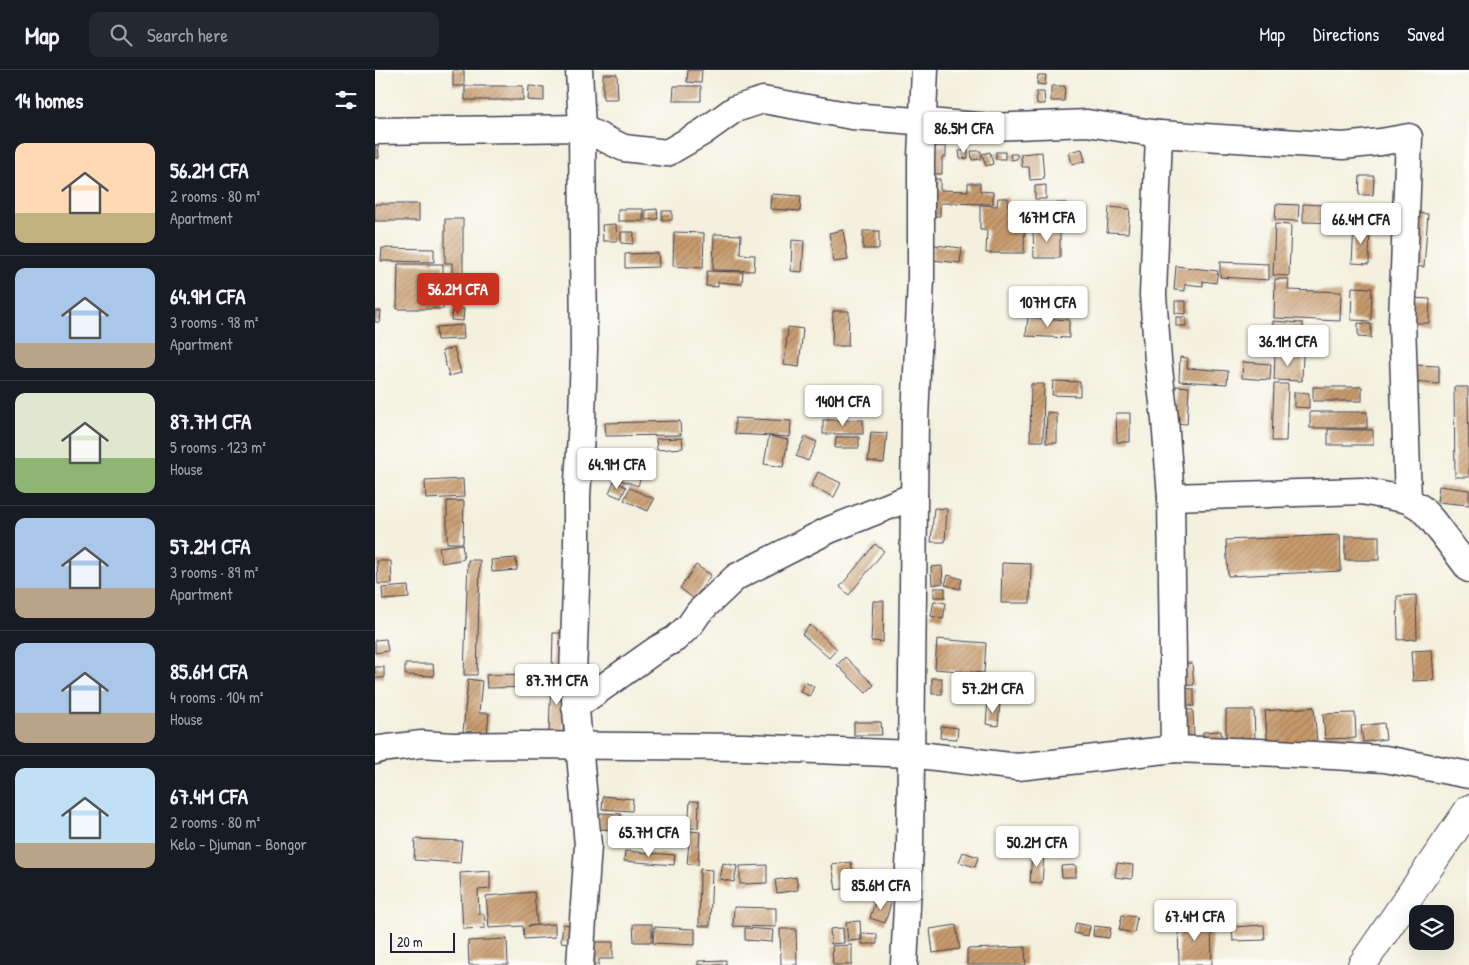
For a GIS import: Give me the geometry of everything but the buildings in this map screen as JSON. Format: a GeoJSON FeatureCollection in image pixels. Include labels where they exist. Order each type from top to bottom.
{"type":"FeatureCollection","features":[{"type":"Feature","properties":{"kind":"highway"},"geometry":{"type":"LineString","coordinates":[[1363,965],[1469,809]]}},
{"type":"Feature","properties":{"kind":"street"},"geometry":{"type":"LineString","coordinates":[[579,70],[582,128],[584,348],[577,496],[573,676],[588,845],[580,965]]}},
{"type":"Feature","properties":{"kind":"street"},"geometry":{"type":"LineString","coordinates":[[904,965],[910,847],[915,420],[921,278],[921,157],[925,70]]}},
{"type":"Feature","properties":{"kind":"street"},"geometry":{"type":"LineString","coordinates":[[375,131],[582,128],[624,148],[667,153],[703,132],[735,109],[763,100],[852,116],[991,127],[1087,123],[1159,134],[1343,146],[1409,137],[1402,322],[1408,500]]}},
{"type":"Feature","properties":{"kind":"street"},"geometry":{"type":"LineString","coordinates":[[1159,134],[1153,295],[1157,360],[1165,420],[1171,498],[1173,749]]}},
{"type":"Feature","properties":{"kind":"street"},"geometry":{"type":"LineString","coordinates":[[1171,498],[1361,491],[1408,500],[1421,508],[1432,520],[1469,569]]}},
{"type":"Feature","properties":{"kind":"street"},"geometry":{"type":"LineString","coordinates":[[575,707],[657,649],[675,639],[690,625],[704,607],[736,577],[829,530],[914,496]]}},
{"type":"Feature","properties":{"kind":"street"},"geometry":{"type":"LineString","coordinates":[[375,752],[380,749],[422,744],[453,746],[520,744],[745,747],[911,754],[1018,766],[1173,749],[1385,759],[1469,775]]}}]}
